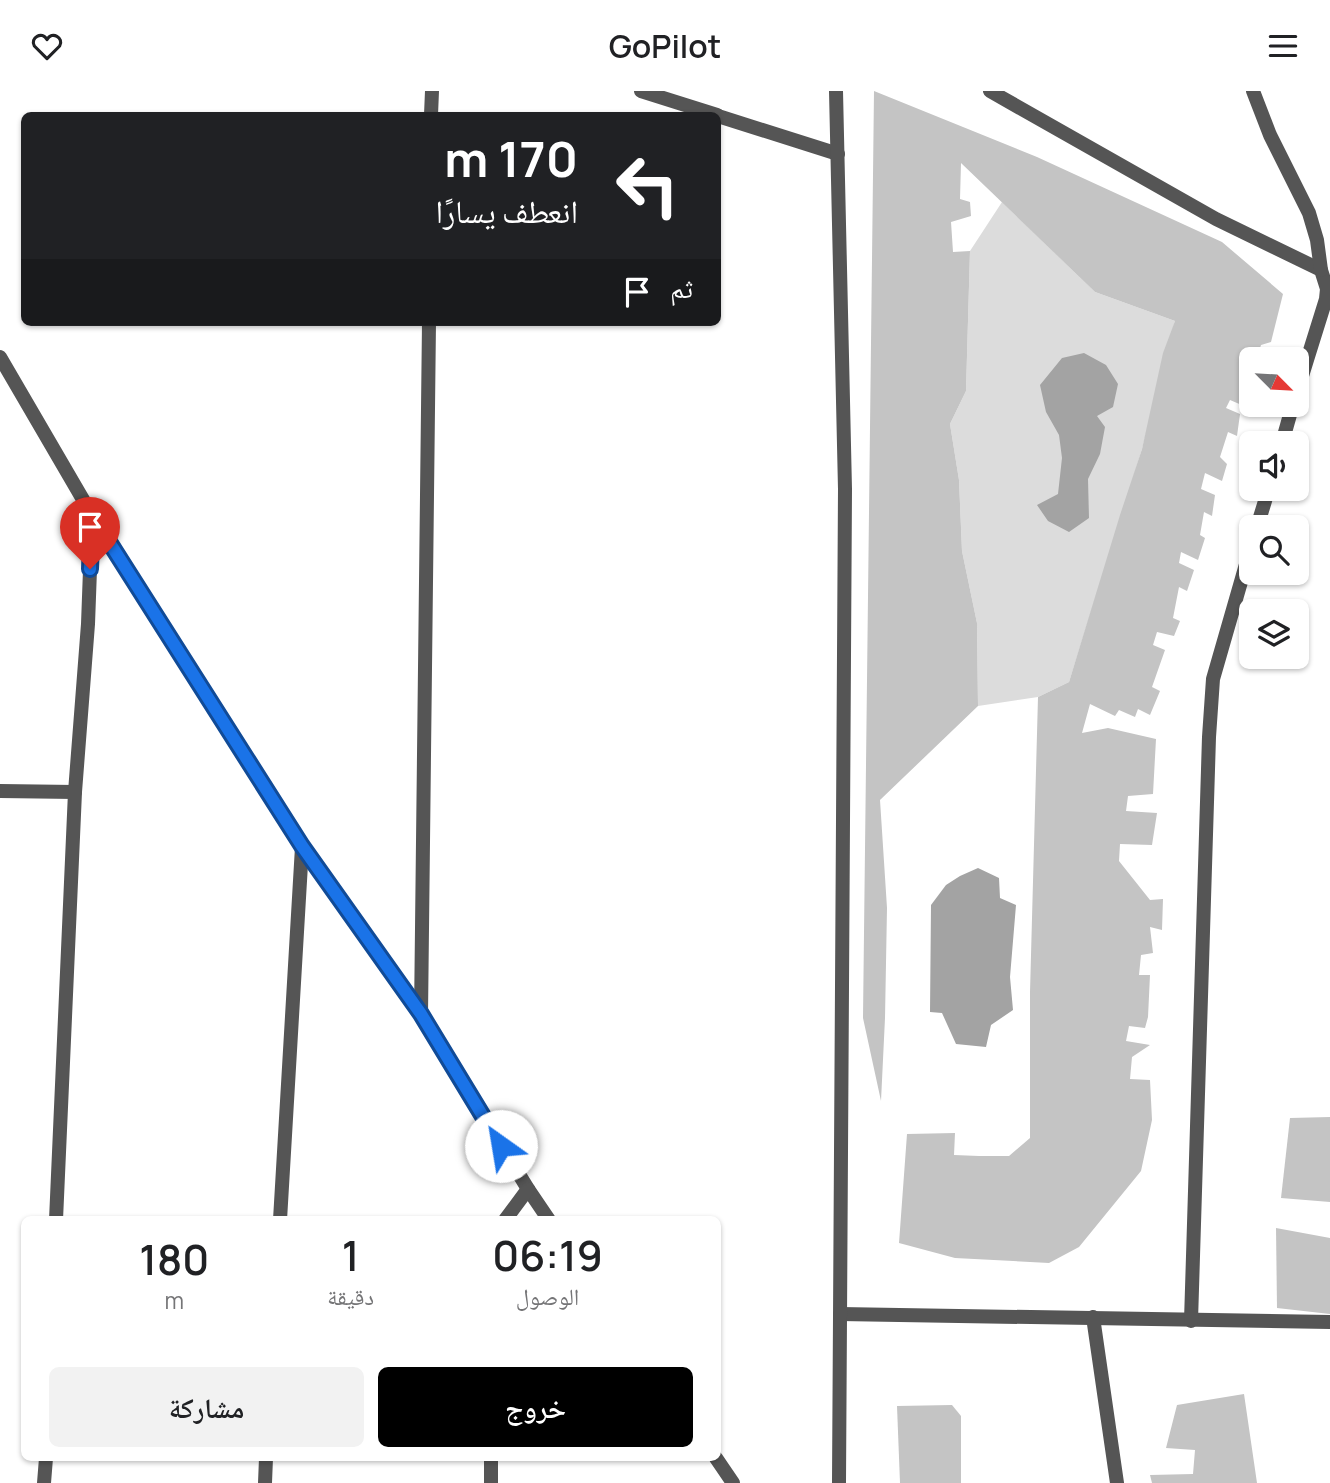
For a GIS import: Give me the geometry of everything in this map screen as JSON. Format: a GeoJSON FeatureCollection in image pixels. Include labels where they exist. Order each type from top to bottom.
{"type":"FeatureCollection","features":[{"type":"Feature","properties":{"kind":"street"},"geometry":{"type":"LineString","coordinates":[[431,112],[432,91]]}},
{"type":"Feature","properties":{"kind":"street"},"geometry":{"type":"LineString","coordinates":[[641,91],[705,112]]}},
{"type":"Feature","properties":{"kind":"street"},"geometry":{"type":"LineString","coordinates":[[836,91],[845,489],[839,1483]]}},
{"type":"Feature","properties":{"kind":"street"},"geometry":{"type":"LineString","coordinates":[[990,91],[1224,223],[1321,270]]}},
{"type":"Feature","properties":{"kind":"street"},"geometry":{"type":"LineString","coordinates":[[1252,91],[1270,135],[1309,212],[1317,240],[1327,289],[1309,353]]}},
{"type":"Feature","properties":{"kind":"street"},"geometry":{"type":"LineString","coordinates":[[721,117],[838,155]]}},
{"type":"Feature","properties":{"kind":"street"},"geometry":{"type":"LineString","coordinates":[[421,1014],[429,326]]}},
{"type":"Feature","properties":{"kind":"street"},"geometry":{"type":"LineString","coordinates":[[0,357],[92,515],[302,846],[421,1014],[547,1216]]}},
{"type":"Feature","properties":{"kind":"street"},"geometry":{"type":"LineString","coordinates":[[56,1216],[75,792],[88,624],[92,515]]}},
{"type":"Feature","properties":{"kind":"street"},"geometry":{"type":"LineString","coordinates":[[1191,1321],[1208,751],[1213,679],[1240,585]]}},
{"type":"Feature","properties":{"kind":"street"},"geometry":{"type":"LineString","coordinates":[[0,791],[75,792]]}},
{"type":"Feature","properties":{"kind":"street"},"geometry":{"type":"LineString","coordinates":[[280,1216],[302,846]]}},
{"type":"Feature","properties":{"kind":"street"},"geometry":{"type":"LineString","coordinates":[[508,1216],[528,1189]]}},
{"type":"Feature","properties":{"kind":"street"},"geometry":{"type":"LineString","coordinates":[[840,1314],[1330,1322]]}},
{"type":"Feature","properties":{"kind":"street"},"geometry":{"type":"LineString","coordinates":[[1093,1317],[1116,1483]]}},
{"type":"Feature","properties":{"kind":"street"},"geometry":{"type":"LineString","coordinates":[[44,1483],[46,1461]]}},
{"type":"Feature","properties":{"kind":"street"},"geometry":{"type":"LineString","coordinates":[[265,1483],[266,1461]]}},
{"type":"Feature","properties":{"kind":"street"},"geometry":{"type":"LineString","coordinates":[[491,1461],[491,1483]]}},
{"type":"Feature","properties":{"kind":"street"},"geometry":{"type":"LineString","coordinates":[[718,1461],[733,1483]]}},
{"type":"Feature","properties":{"kind":"shaded area"},"geometry":{"type":"Polygon","coordinates":[[[1002,202],[1095,292],[1175,321],[1142,449],[1069,682],[1038,697],[978,706],[977,623],[962,551],[959,480],[950,424],[966,391],[970,251],[1002,202]]]}},
{"type":"Feature","properties":{"kind":"shaded area"},"geometry":{"type":"Polygon","coordinates":[[[1084,353],[1106,365],[1118,384],[1113,407],[1097,416],[1105,427],[1100,454],[1088,479],[1089,518],[1069,532],[1048,521],[1037,505],[1058,494],[1062,458],[1059,435],[1046,412],[1040,385],[1062,358],[1084,353]]]}},
{"type":"Feature","properties":{"kind":"shaded area"},"geometry":{"type":"Polygon","coordinates":[[[978,868],[999,878],[1000,898],[1016,905],[1010,977],[1013,1010],[991,1025],[986,1047],[956,1044],[942,1013],[930,1012],[931,905],[946,885],[978,868]]]}},
{"type":"Feature","properties":{"kind":"building"},"geometry":{"type":"Polygon","coordinates":[[[874,91],[1037,157],[1222,242],[1283,294],[1271,342],[1260,347],[1239,347],[1239,404],[1230,400],[1226,408],[1239,414],[1237,436],[1228,432],[1220,457],[1227,464],[1222,481],[1205,473],[1201,489],[1215,495],[1212,516],[1204,512],[1200,535],[1205,538],[1198,560],[1181,552],[1179,563],[1194,570],[1187,591],[1179,587],[1173,618],[1180,621],[1174,636],[1157,632],[1153,645],[1165,650],[1152,687],[1160,691],[1150,715],[1138,709],[1135,717],[1119,710],[1115,716],[1090,704],[1082,733],[1108,728],[1156,739],[1153,794],[1128,796],[1126,811],[1157,813],[1152,845],[1120,844],[1119,861],[1150,900],[1163,899],[1162,930],[1150,927],[1153,953],[1141,955],[1139,975],[1150,975],[1148,1017],[1145,1028],[1129,1026],[1126,1041],[1150,1045],[1132,1057],[1130,1079],[1150,1080],[1152,1120],[1141,1171],[1079,1247],[1049,1263],[955,1258],[899,1243],[907,1134],[955,1133],[954,1155],[979,1156],[1009,1156],[1030,1138],[1030,992],[1038,697],[1069,682],[1142,449],[1163,353],[1175,321],[1095,292],[961,163],[960,199],[970,202],[971,216],[951,222],[953,252],[970,251],[966,391],[950,424],[959,480],[962,551],[977,623],[978,706],[880,800],[887,908],[881,1101],[863,1018],[874,91]]]}},
{"type":"Feature","properties":{"kind":"building"},"geometry":{"type":"Polygon","coordinates":[[[1330,1117],[1330,1202],[1281,1198],[1290,1118],[1330,1117]]]}},
{"type":"Feature","properties":{"kind":"building"},"geometry":{"type":"Polygon","coordinates":[[[1276,1228],[1330,1238],[1330,1314],[1277,1308],[1276,1228]]]}},
{"type":"Feature","properties":{"kind":"building"},"geometry":{"type":"Polygon","coordinates":[[[1244,1394],[1257,1483],[1152,1483],[1150,1475],[1193,1474],[1195,1450],[1166,1448],[1177,1405],[1244,1394]]]}},
{"type":"Feature","properties":{"kind":"building"},"geometry":{"type":"Polygon","coordinates":[[[952,1405],[961,1416],[961,1483],[900,1483],[897,1406],[952,1405]]]}},
{"type":"Feature","properties":{"kind":"route"},"geometry":{"type":"LineString","coordinates":[[90,569],[92,515],[302,846],[421,1014],[501,1146]]}}]}
